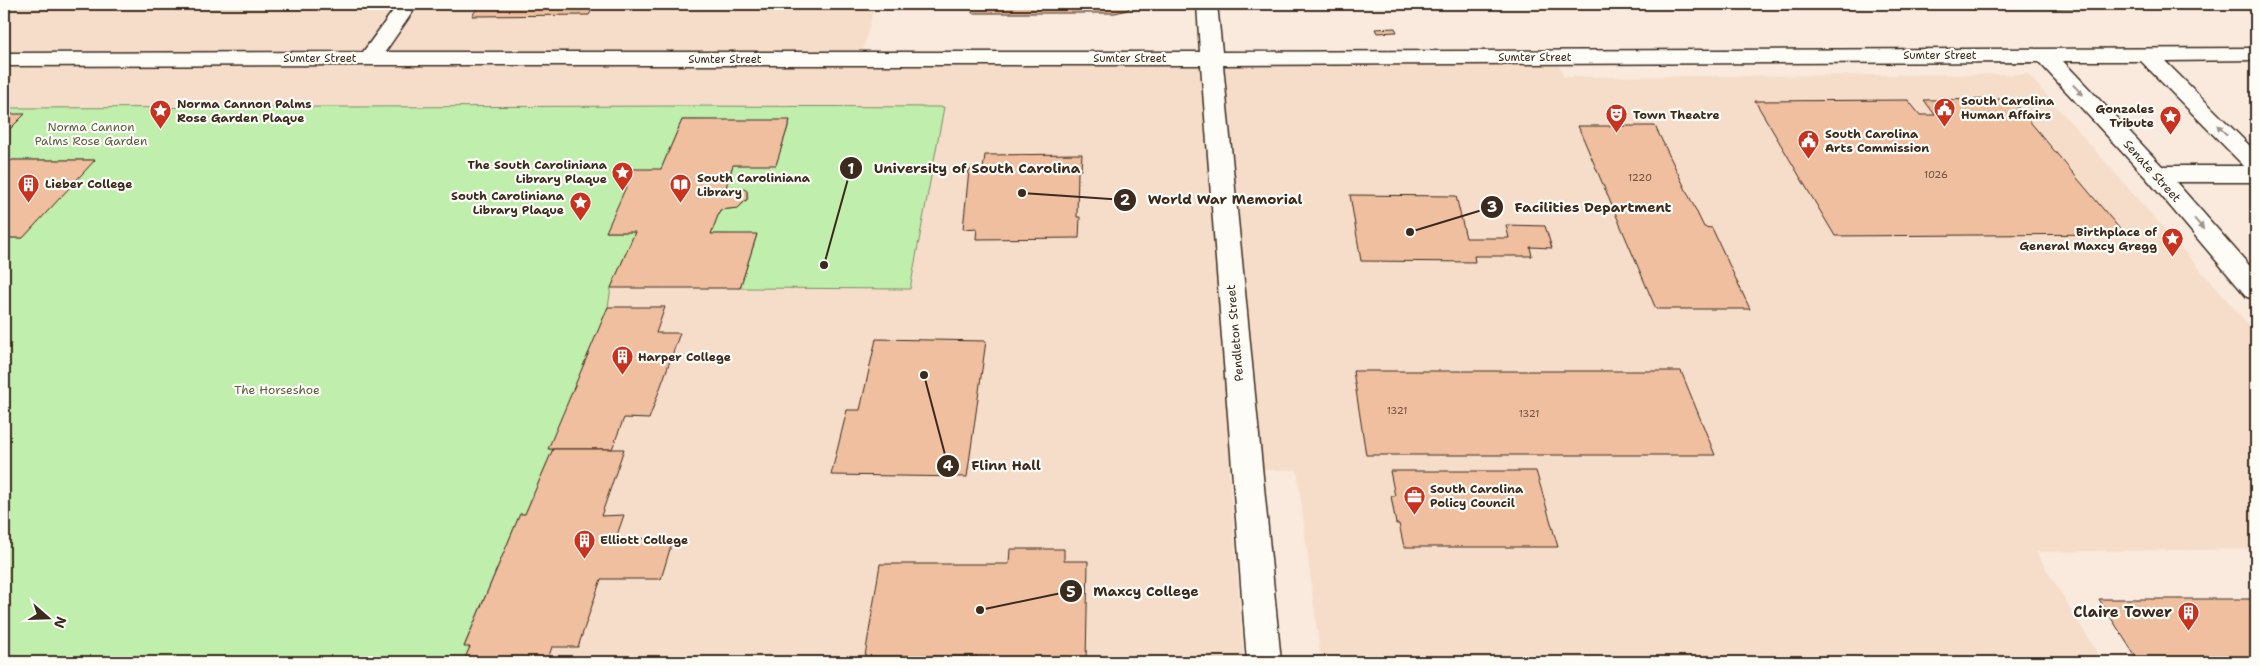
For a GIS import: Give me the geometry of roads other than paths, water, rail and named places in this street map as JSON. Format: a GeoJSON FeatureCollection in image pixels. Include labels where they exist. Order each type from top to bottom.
{"type":"FeatureCollection","features":[{"type":"Feature","properties":{"kind":"street"},"geometry":{"type":"LineString","coordinates":[[369,58],[408,4]]}},
{"type":"Feature","properties":{"kind":"street","name":"Pendleton Street"},"geometry":{"type":"LineString","coordinates":[[1207,4],[1264,662]]}},
{"type":"Feature","properties":{"kind":"street"},"geometry":{"type":"LineString","coordinates":[[2146,54],[2256,165]]}},
{"type":"Feature","properties":{"kind":"street","name":"Sumter Street"},"geometry":{"type":"LineString","coordinates":[[4,60],[2256,54]]}},
{"type":"Feature","properties":{"kind":"street","name":"Senate Street"},"geometry":{"type":"LineString","coordinates":[[2044,55],[2156,174],[2256,290]]}},
{"type":"Feature","properties":{"kind":"street"},"geometry":{"type":"LineString","coordinates":[[2156,174],[2256,174]]}},
{"type":"Feature","properties":{"kind":"place","name":"South Carolina Human Affairs"},"geometry":{"type":"Point","coordinates":[1945,127]}},
{"type":"Feature","properties":{"kind":"place","name":"Norma Cannon Palms Rose Garden Plaque"},"geometry":{"type":"Point","coordinates":[161,130]}},
{"type":"Feature","properties":{"kind":"place","name":"Town Theatre"},"geometry":{"type":"Point","coordinates":[1617,134]}},
{"type":"Feature","properties":{"kind":"place","name":"Gonzales Tribute"},"geometry":{"type":"Point","coordinates":[2170,135]}},
{"type":"Feature","properties":{"kind":"place","name":"South Carolina Arts Commission"},"geometry":{"type":"Point","coordinates":[1809,160]}},
{"type":"Feature","properties":{"kind":"place","name":"The South Caroliniana Library Plaque"},"geometry":{"type":"Point","coordinates":[623,191]}},
{"type":"Feature","properties":{"kind":"place","name":"World War Memorial"},"geometry":{"type":"Point","coordinates":[1022,193]}},
{"type":"Feature","properties":{"kind":"place","name":"Lieber College"},"geometry":{"type":"Point","coordinates":[29,203]}},
{"type":"Feature","properties":{"kind":"place","name":"South Caroliniana Library"},"geometry":{"type":"Point","coordinates":[681,204]}},
{"type":"Feature","properties":{"kind":"place","name":"South Caroliniana Library Plaque"},"geometry":{"type":"Point","coordinates":[580,222]}},
{"type":"Feature","properties":{"kind":"place","name":"Facilities Department"},"geometry":{"type":"Point","coordinates":[1410,232]}},
{"type":"Feature","properties":{"kind":"place","name":"Birthplace of General Maxcy Gregg"},"geometry":{"type":"Point","coordinates":[2173,258]}},
{"type":"Feature","properties":{"kind":"place","name":"University of South Carolina"},"geometry":{"type":"Point","coordinates":[824,265]}},
{"type":"Feature","properties":{"kind":"place","name":"Flinn Hall"},"geometry":{"type":"Point","coordinates":[924,375]}},
{"type":"Feature","properties":{"kind":"place","name":"Harper College"},"geometry":{"type":"Point","coordinates":[622,376]}},
{"type":"Feature","properties":{"kind":"place","name":"South Carolina Policy Council"},"geometry":{"type":"Point","coordinates":[1414,515]}},
{"type":"Feature","properties":{"kind":"place","name":"Elliott College"},"geometry":{"type":"Point","coordinates":[584,559]}},
{"type":"Feature","properties":{"kind":"place","name":"Maxcy College"},"geometry":{"type":"Point","coordinates":[980,610]}},
{"type":"Feature","properties":{"kind":"place","name":"Claire Tower"},"geometry":{"type":"Point","coordinates":[2188,631]}},
{"type":"Feature","properties":{"kind":"park label","name":"Norma Cannon Palms Rose Garden"},"geometry":{"type":"Point","coordinates":[91,134]}},
{"type":"Feature","properties":{"kind":"park label","name":"The Horseshoe"},"geometry":{"type":"Point","coordinates":[277,390]}}]}
